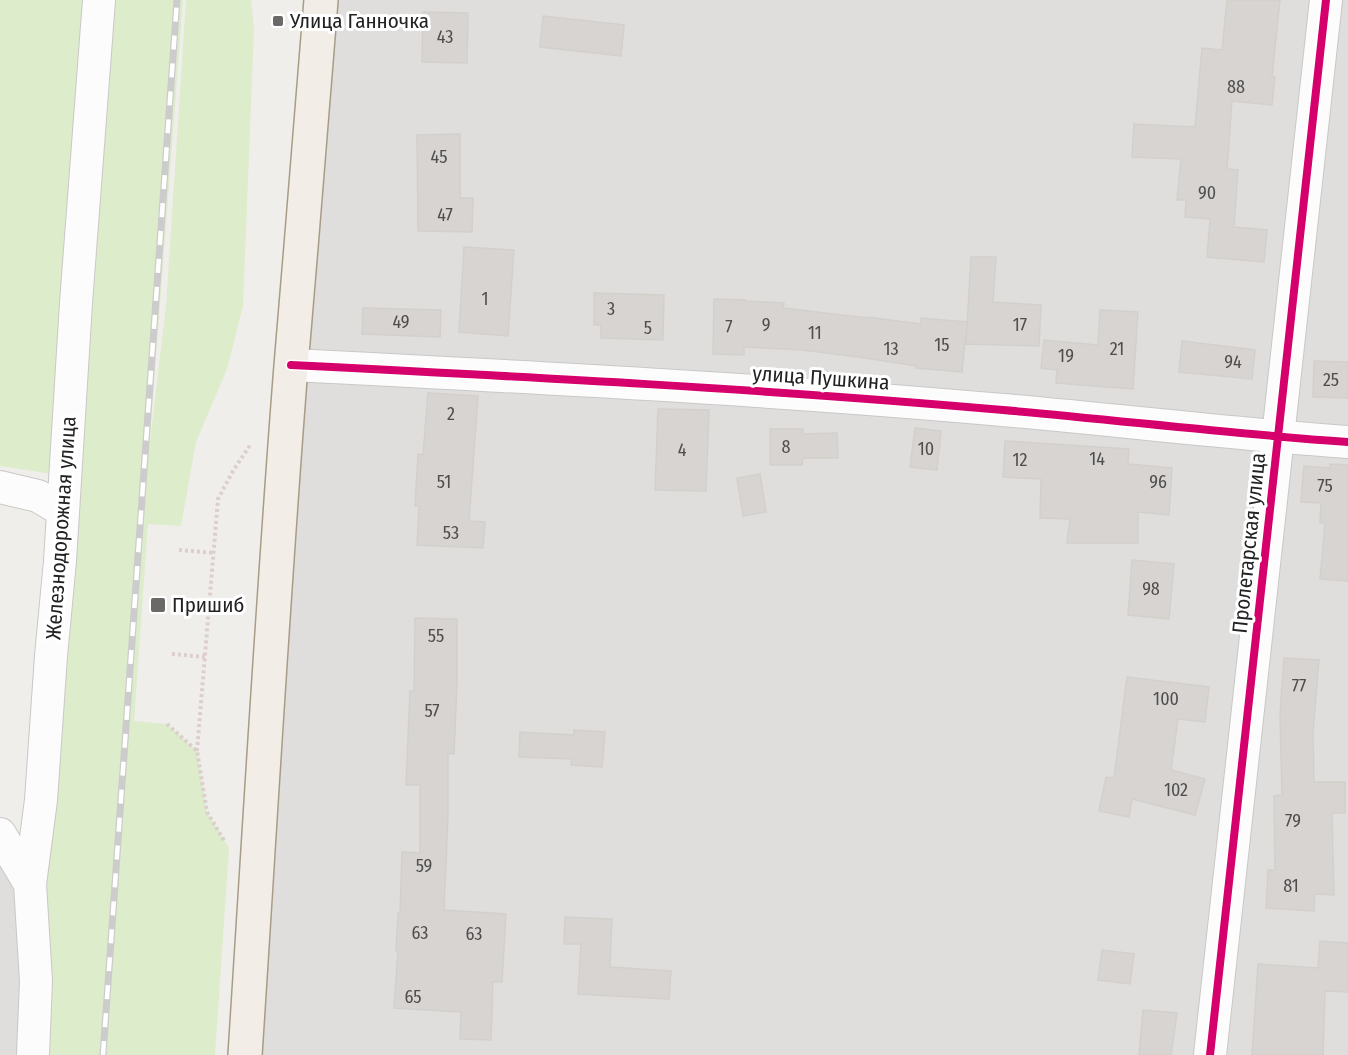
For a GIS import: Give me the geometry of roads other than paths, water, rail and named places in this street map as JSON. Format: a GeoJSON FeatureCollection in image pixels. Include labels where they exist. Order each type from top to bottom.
{"type":"FeatureCollection","features":[{"type":"Feature","properties":{"kind":"main road"},"geometry":{"type":"LineString","coordinates":[[245,1055],[267,695],[321,0]]}},
{"type":"Feature","properties":{"kind":"street","name":"Железнодорожная улица"},"geometry":{"type":"LineString","coordinates":[[33,1055],[36,981],[30,884],[41,800],[99,0]]}},
{"type":"Feature","properties":{"kind":"street","name":"Пролетарская улица"},"geometry":{"type":"LineString","coordinates":[[1210,1055],[1326,0]]}},
{"type":"Feature","properties":{"kind":"street","name":"улица Пушкина"},"geometry":{"type":"LineString","coordinates":[[291,365],[654,384],[1004,410],[1348,442]]}},
{"type":"Feature","properties":{"kind":"street"},"geometry":{"type":"LineString","coordinates":[[0,487],[38,496],[63,511]]}},
{"type":"Feature","properties":{"kind":"street"},"geometry":{"type":"LineString","coordinates":[[0,834],[30,884]]}},
{"type":"Feature","properties":{"kind":"railway"},"geometry":{"type":"LineString","coordinates":[[103,1055],[177,0]]}},
{"type":"Feature","properties":{"kind":"place","name":"Улица Ганночка"},"geometry":{"type":"Point","coordinates":[278,21]}},
{"type":"Feature","properties":{"kind":"place","name":"Пришиб"},"geometry":{"type":"Point","coordinates":[158,605]}}]}
